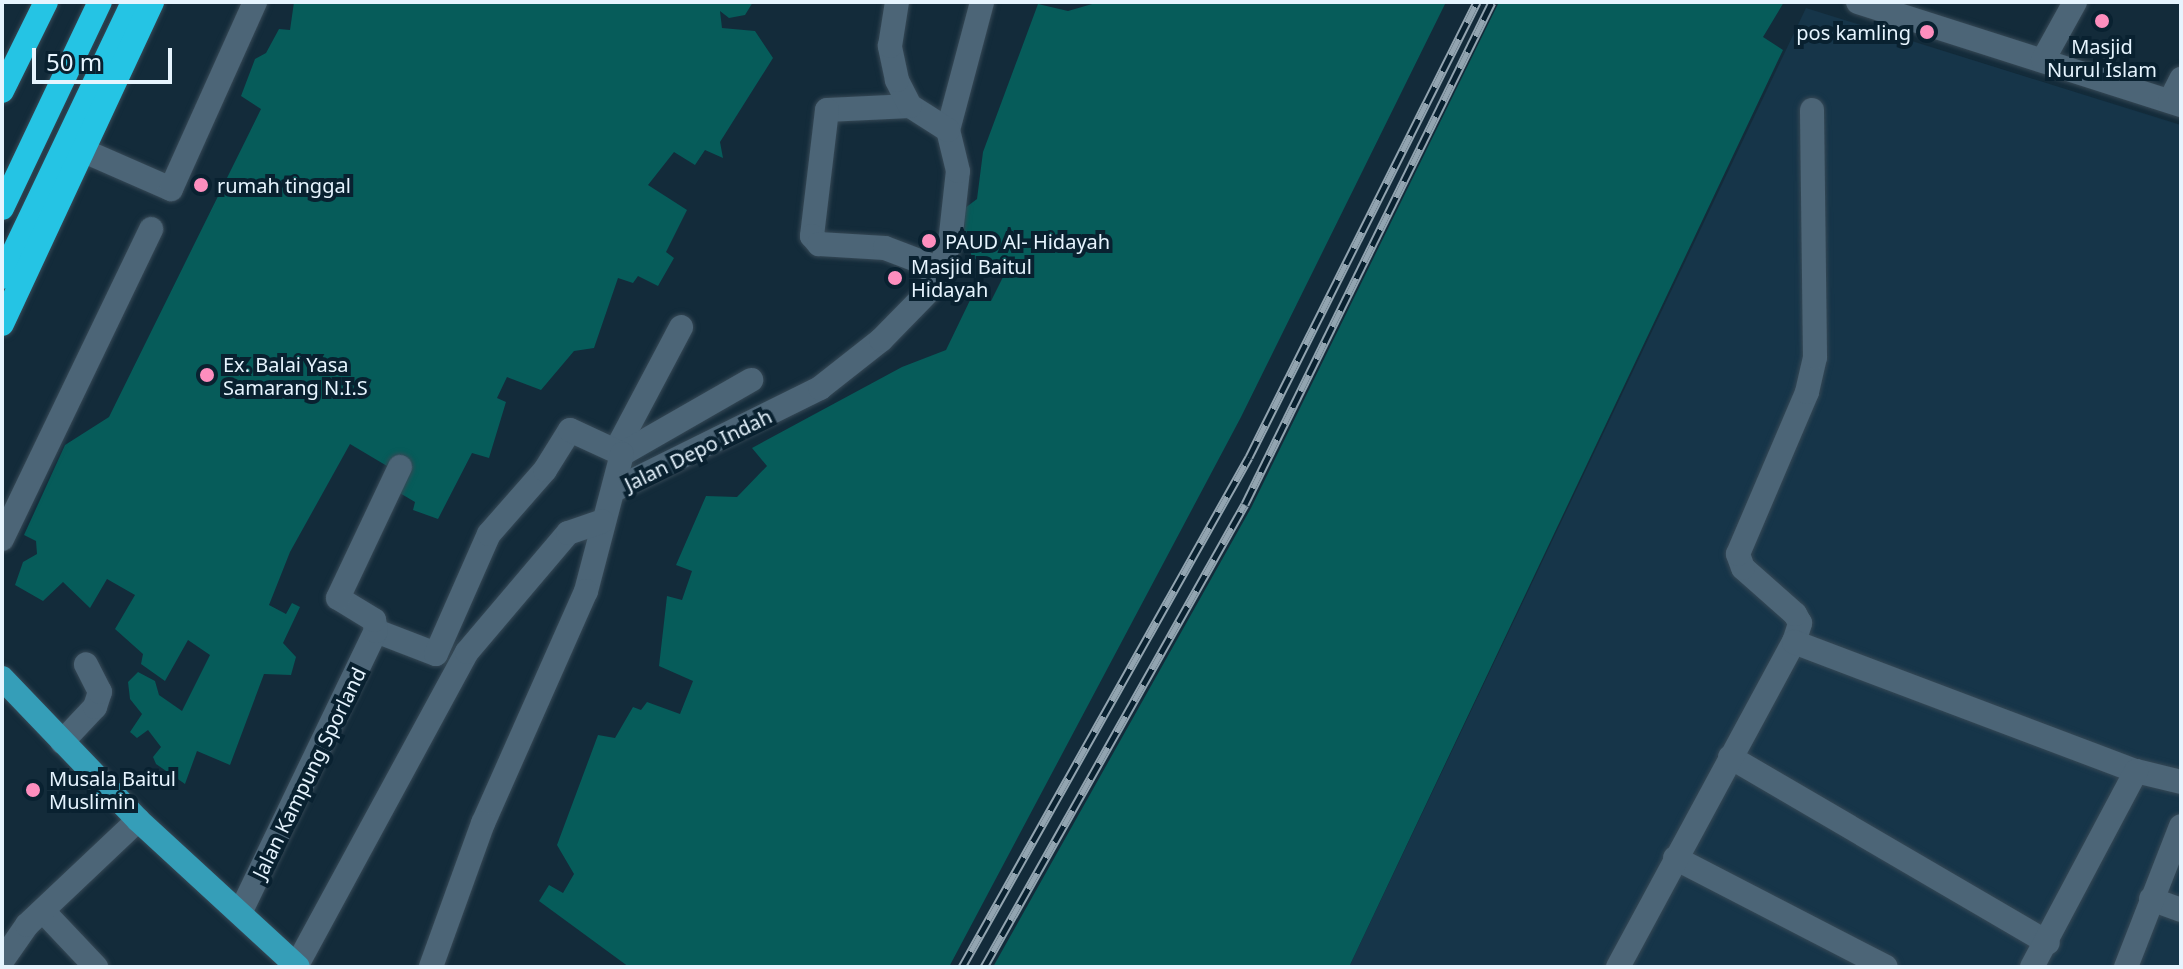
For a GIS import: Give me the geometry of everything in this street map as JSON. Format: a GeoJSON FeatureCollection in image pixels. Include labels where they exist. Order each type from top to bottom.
{"type":"FeatureCollection","features":[{"type":"Feature","properties":{"kind":"highway"},"geometry":{"type":"LineString","coordinates":[[4,84],[46,2]]}},
{"type":"Feature","properties":{"kind":"highway"},"geometry":{"type":"LineString","coordinates":[[2,208],[100,2]]}},
{"type":"Feature","properties":{"kind":"highway"},"geometry":{"type":"LineString","coordinates":[[2,324],[82,150],[138,3]]}},
{"type":"Feature","properties":{"kind":"highway"},"geometry":{"type":"LineString","coordinates":[[2,277],[138,3]]}},
{"type":"Feature","properties":{"kind":"main road"},"geometry":{"type":"LineString","coordinates":[[2,678],[138,820],[297,966]]}},
{"type":"Feature","properties":{"kind":"street"},"geometry":{"type":"LineString","coordinates":[[82,150],[171,189],[255,2]]}},
{"type":"Feature","properties":{"kind":"street"},"geometry":{"type":"LineString","coordinates":[[897,2],[890,46],[910,106]]}},
{"type":"Feature","properties":{"kind":"street"},"geometry":{"type":"LineString","coordinates":[[940,269],[885,248],[819,244],[812,236],[827,110],[910,106],[948,130],[982,2]]}},
{"type":"Feature","properties":{"kind":"street"},"geometry":{"type":"LineString","coordinates":[[1858,2],[1930,12],[2043,60],[2175,103],[2181,79]]}},
{"type":"Feature","properties":{"kind":"street"},"geometry":{"type":"LineString","coordinates":[[2043,60],[2075,2]]}},
{"type":"Feature","properties":{"kind":"street"},"geometry":{"type":"LineString","coordinates":[[1618,967],[1794,642],[1800,623],[1795,614],[1743,568],[1738,554],[1807,392],[1815,357],[1812,110]]}},
{"type":"Feature","properties":{"kind":"street","name":"Jalan Depo Indah"},"geometry":{"type":"LineString","coordinates":[[431,967],[478,833],[578,614],[602,521],[614,490],[820,388],[881,340],[929,291],[950,243],[958,171],[948,130]]}},
{"type":"Feature","properties":{"kind":"street"},"geometry":{"type":"LineString","coordinates":[[2,539],[151,229]]}},
{"type":"Feature","properties":{"kind":"street"},"geometry":{"type":"LineString","coordinates":[[614,490],[619,452],[681,327]]}},
{"type":"Feature","properties":{"kind":"street"},"geometry":{"type":"LineString","coordinates":[[619,452],[751,380]]}},
{"type":"Feature","properties":{"kind":"street"},"geometry":{"type":"LineString","coordinates":[[400,467],[338,598],[374,620],[376,631],[436,654],[489,534],[545,470],[570,430],[619,452]]}},
{"type":"Feature","properties":{"kind":"street"},"geometry":{"type":"LineString","coordinates":[[297,966],[467,652],[568,533],[602,521]]}},
{"type":"Feature","properties":{"kind":"street","name":"Jalan Kampung Sporland"},"geometry":{"type":"LineString","coordinates":[[240,913],[376,631]]}},
{"type":"Feature","properties":{"kind":"street"},"geometry":{"type":"LineString","coordinates":[[1794,642],[2136,771],[2181,782]]}},
{"type":"Feature","properties":{"kind":"street"},"geometry":{"type":"LineString","coordinates":[[62,742],[95,707],[100,692],[86,664]]}},
{"type":"Feature","properties":{"kind":"street"},"geometry":{"type":"LineString","coordinates":[[1730,757],[2048,943]]}},
{"type":"Feature","properties":{"kind":"street"},"geometry":{"type":"LineString","coordinates":[[2035,967],[2136,771]]}},
{"type":"Feature","properties":{"kind":"street"},"geometry":{"type":"LineString","coordinates":[[2,961],[27,925],[138,820]]}},
{"type":"Feature","properties":{"kind":"street"},"geometry":{"type":"LineString","coordinates":[[2126,967],[2181,826]]}},
{"type":"Feature","properties":{"kind":"street"},"geometry":{"type":"LineString","coordinates":[[1675,858],[1886,967]]}},
{"type":"Feature","properties":{"kind":"street"},"geometry":{"type":"LineString","coordinates":[[2151,899],[2181,910]]}},
{"type":"Feature","properties":{"kind":"street"},"geometry":{"type":"LineString","coordinates":[[44,912],[96,967]]}},
{"type":"Feature","properties":{"kind":"shaded area"},"geometry":{"type":"Polygon","coordinates":[[[294,2],[753,2],[745,15],[729,18],[720,11],[722,28],[755,31],[773,58],[720,142],[723,158],[705,150],[695,165],[674,152],[648,185],[687,210],[666,252],[674,258],[658,286],[638,276],[633,283],[618,278],[594,348],[574,351],[541,390],[507,377],[497,398],[506,402],[489,458],[472,453],[438,519],[413,510],[415,502],[398,492],[406,466],[391,459],[387,466],[350,444],[290,552],[269,605],[286,614],[292,603],[300,607],[283,643],[296,657],[291,675],[264,674],[230,765],[197,751],[185,784],[156,764],[153,757],[161,747],[148,730],[137,738],[130,732],[142,714],[130,699],[128,682],[138,672],[155,681],[159,695],[182,711],[210,655],[188,640],[165,681],[141,664],[143,654],[115,629],[135,595],[107,579],[90,608],[63,582],[43,601],[15,585],[23,562],[37,554],[36,541],[24,535],[65,445],[109,417],[261,109],[241,96],[255,59],[266,53],[279,29],[290,30],[294,2]]]}},
{"type":"Feature","properties":{"kind":"shaded area"},"geometry":{"type":"Polygon","coordinates":[[[1099,2],[1446,2],[1241,417],[949,967],[629,967],[539,901],[549,885],[563,893],[574,874],[557,845],[598,735],[615,738],[633,707],[641,710],[647,702],[680,714],[693,681],[659,666],[667,596],[682,600],[692,571],[676,565],[706,496],[737,497],[767,466],[752,448],[902,367],[946,350],[973,294],[991,301],[1003,277],[972,257],[964,233],[965,208],[977,199],[983,152],[1038,4],[1068,11],[1099,2]]]}},
{"type":"Feature","properties":{"kind":"shaded area"},"geometry":{"type":"Polygon","coordinates":[[[1499,2],[1784,2],[1763,37],[1783,50],[1349,967],[993,967],[1251,508],[1499,2]]]}},
{"type":"Feature","properties":{"kind":"shaded area"},"geometry":{"type":"Polygon","coordinates":[[[1806,8],[2181,125],[2181,967],[1349,967],[1806,8]]]}},
{"type":"Feature","properties":{"kind":"railway"},"geometry":{"type":"LineString","coordinates":[[962,967],[1249,457],[1477,2]]}},
{"type":"Feature","properties":{"kind":"railway"},"geometry":{"type":"LineString","coordinates":[[984,967],[1245,504],[1492,2]]}},
{"type":"Feature","properties":{"kind":"place","name":"Masjid Nurul Islam"},"geometry":{"type":"Point","coordinates":[2102,21]}},
{"type":"Feature","properties":{"kind":"place","name":"pos kamling"},"geometry":{"type":"Point","coordinates":[1927,32]}},
{"type":"Feature","properties":{"kind":"place","name":"rumah tinggal"},"geometry":{"type":"Point","coordinates":[201,185]}},
{"type":"Feature","properties":{"kind":"place","name":"PAUD Al- Hidayah"},"geometry":{"type":"Point","coordinates":[929,241]}},
{"type":"Feature","properties":{"kind":"place","name":"Masjid Baitul Hidayah"},"geometry":{"type":"Point","coordinates":[895,278]}},
{"type":"Feature","properties":{"kind":"place","name":"Ex. Balai Yasa Samarang N.I.S"},"geometry":{"type":"Point","coordinates":[207,375]}},
{"type":"Feature","properties":{"kind":"place","name":"Musala Baitul Muslimin"},"geometry":{"type":"Point","coordinates":[33,790]}}]}
